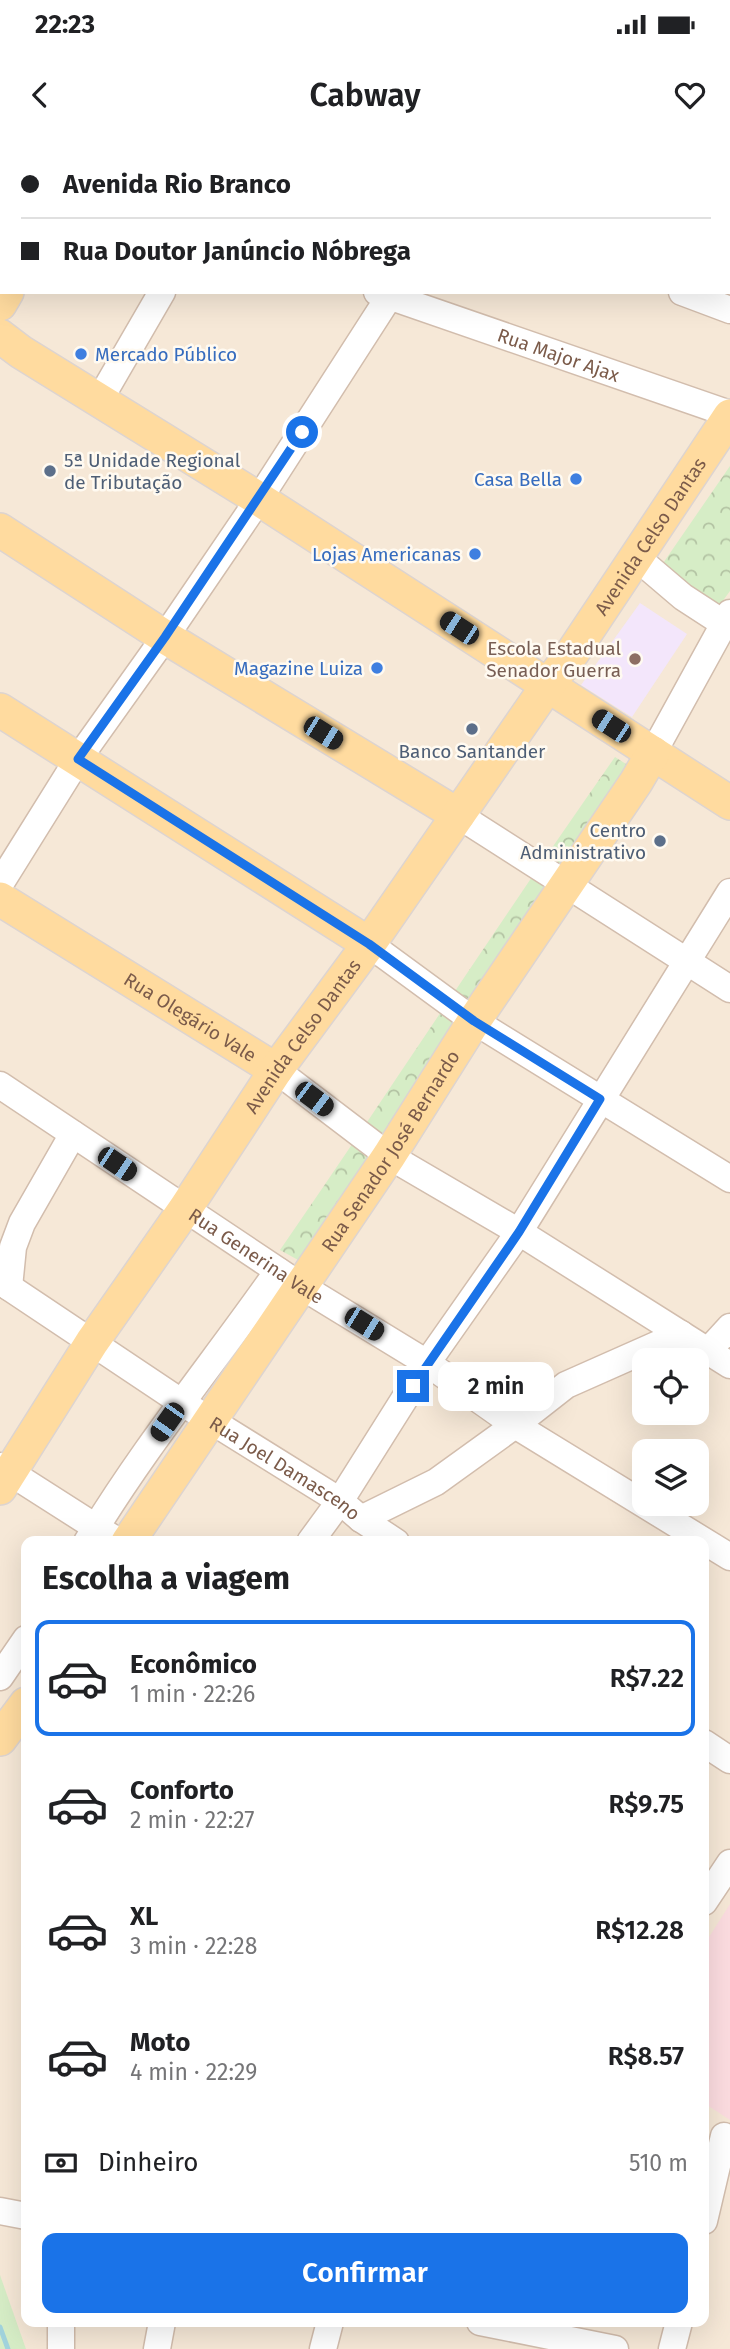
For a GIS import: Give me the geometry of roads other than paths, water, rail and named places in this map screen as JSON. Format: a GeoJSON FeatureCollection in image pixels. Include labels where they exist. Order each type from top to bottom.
{"type":"FeatureCollection","features":[{"type":"Feature","properties":{"kind":"main road"},"geometry":{"type":"LineString","coordinates":[[0,336],[21,352],[259,499],[730,803]]}},
{"type":"Feature","properties":{"kind":"main road","name":"Avenida Celso Dantas"},"geometry":{"type":"LineString","coordinates":[[4,1476],[276,1070],[369,944],[573,652],[730,415]]}},
{"type":"Feature","properties":{"kind":"main road"},"geometry":{"type":"LineString","coordinates":[[0,530],[165,637],[458,816]]}},
{"type":"Feature","properties":{"kind":"main road"},"geometry":{"type":"LineString","coordinates":[[0,710],[369,944]]}},
{"type":"Feature","properties":{"kind":"main road","name":"Rua Senador José Bernardo"},"geometry":{"type":"LineString","coordinates":[[132,1536],[210,1420],[242,1347],[290,1278],[389,1156],[474,1021],[653,753]]}},
{"type":"Feature","properties":{"kind":"main road","name":"Rua Olegário Vale"},"geometry":{"type":"LineString","coordinates":[[0,899],[276,1070]]}},
{"type":"Feature","properties":{"kind":"main road"},"geometry":{"type":"LineString","coordinates":[[0,1739],[21,1711]]}},
{"type":"Feature","properties":{"kind":"street"},"geometry":{"type":"LineString","coordinates":[[100,399],[161,294]]}},
{"type":"Feature","properties":{"kind":"street"},"geometry":{"type":"LineString","coordinates":[[687,294],[730,310]]}},
{"type":"Feature","properties":{"kind":"street"},"geometry":{"type":"LineString","coordinates":[[0,884],[78,759],[259,499],[383,295]]}},
{"type":"Feature","properties":{"kind":"street","name":"Rua Major Ajax"},"geometry":{"type":"LineString","coordinates":[[383,295],[730,415]]}},
{"type":"Feature","properties":{"kind":"street"},"geometry":{"type":"LineString","coordinates":[[636,557],[683,597],[726,618]]}},
{"type":"Feature","properties":{"kind":"street","name":"Rua Senador José Bernardo"},"geometry":{"type":"LineString","coordinates":[[653,753],[726,618]]}},
{"type":"Feature","properties":{"kind":"street"},"geometry":{"type":"LineString","coordinates":[[458,816],[730,989]]}},
{"type":"Feature","properties":{"kind":"street"},"geometry":{"type":"LineString","coordinates":[[314,1536],[340,1501],[428,1363],[519,1232],[730,891]]}},
{"type":"Feature","properties":{"kind":"street"},"geometry":{"type":"LineString","coordinates":[[369,944],[474,1021],[730,1179]]}},
{"type":"Feature","properties":{"kind":"street","name":"Rua Olegário Vale"},"geometry":{"type":"LineString","coordinates":[[276,1070],[389,1156],[519,1232],[719,1358]]}},
{"type":"Feature","properties":{"kind":"street","name":"Rua Generina Vale"},"geometry":{"type":"LineString","coordinates":[[0,1085],[290,1278],[428,1363],[515,1425],[696,1536]]}},
{"type":"Feature","properties":{"kind":"street"},"geometry":{"type":"LineString","coordinates":[[5,1284],[13,1247],[22,1223],[73,1134]]}},
{"type":"Feature","properties":{"kind":"street","name":"Rua Joel Damasceno"},"geometry":{"type":"LineString","coordinates":[[5,1284],[181,1402],[340,1501],[387,1536]]}},
{"type":"Feature","properties":{"kind":"street"},"geometry":{"type":"LineString","coordinates":[[719,1358],[730,1327]]}},
{"type":"Feature","properties":{"kind":"street"},"geometry":{"type":"LineString","coordinates":[[361,1519],[436,1482],[566,1385],[681,1334]]}},
{"type":"Feature","properties":{"kind":"street","name":"Rua Senador José Bernardo"},"geometry":{"type":"LineString","coordinates":[[91,1535],[181,1402],[242,1347]]}},
{"type":"Feature","properties":{"kind":"street"},"geometry":{"type":"LineString","coordinates":[[139,1463],[166,1484]]}},
{"type":"Feature","properties":{"kind":"street"},"geometry":{"type":"LineString","coordinates":[[4,1476],[91,1535]]}},
{"type":"Feature","properties":{"kind":"street","name":"Rua Generina Vale"},"geometry":{"type":"LineString","coordinates":[[709,1544],[730,1557]]}},
{"type":"Feature","properties":{"kind":"street"},"geometry":{"type":"LineString","coordinates":[[0,1677],[18,1647]]}},
{"type":"Feature","properties":{"kind":"street"},"geometry":{"type":"LineString","coordinates":[[709,1745],[730,1760]]}},
{"type":"Feature","properties":{"kind":"street"},"geometry":{"type":"LineString","coordinates":[[709,1894],[730,1863]]}},
{"type":"Feature","properties":{"kind":"street"},"geometry":{"type":"LineString","coordinates":[[709,2192],[719,2133]]}},
{"type":"Feature","properties":{"kind":"street"},"geometry":{"type":"LineString","coordinates":[[0,2211],[21,2215]]}},
{"type":"Feature","properties":{"kind":"street"},"geometry":{"type":"LineString","coordinates":[[61,2327],[61,2349]]}},
{"type":"Feature","properties":{"kind":"street"},"geometry":{"type":"LineString","coordinates":[[157,2349],[161,2327]]}},
{"type":"Feature","properties":{"kind":"street"},"geometry":{"type":"LineString","coordinates":[[323,2349],[329,2327]]}},
{"type":"Feature","properties":{"kind":"street"},"geometry":{"type":"LineString","coordinates":[[673,2349],[678,2327]]}},
{"type":"Feature","properties":{"kind":"street"},"geometry":{"type":"LineString","coordinates":[[505,2333],[615,2349]]}},
{"type":"Feature","properties":{"kind":"waterway"},"geometry":{"type":"LineString","coordinates":[[0,2327],[8,2349]]}},
{"type":"Feature","properties":{"kind":"place","name":"Mercado Público"},"geometry":{"type":"Point","coordinates":[81,354]}},
{"type":"Feature","properties":{"kind":"place","name":"5ª Unidade Regional de Tributação"},"geometry":{"type":"Point","coordinates":[50,471]}},
{"type":"Feature","properties":{"kind":"place","name":"Casa Bella"},"geometry":{"type":"Point","coordinates":[576,479]}},
{"type":"Feature","properties":{"kind":"place","name":"Lojas Americanas"},"geometry":{"type":"Point","coordinates":[475,554]}},
{"type":"Feature","properties":{"kind":"place","name":"Escola Estadual Senador Guerra"},"geometry":{"type":"Point","coordinates":[635,659]}},
{"type":"Feature","properties":{"kind":"place","name":"Magazine Luiza"},"geometry":{"type":"Point","coordinates":[377,668]}},
{"type":"Feature","properties":{"kind":"place","name":"Banco Santander"},"geometry":{"type":"Point","coordinates":[472,729]}},
{"type":"Feature","properties":{"kind":"place","name":"Centro Administrativo"},"geometry":{"type":"Point","coordinates":[660,841]}}]}
